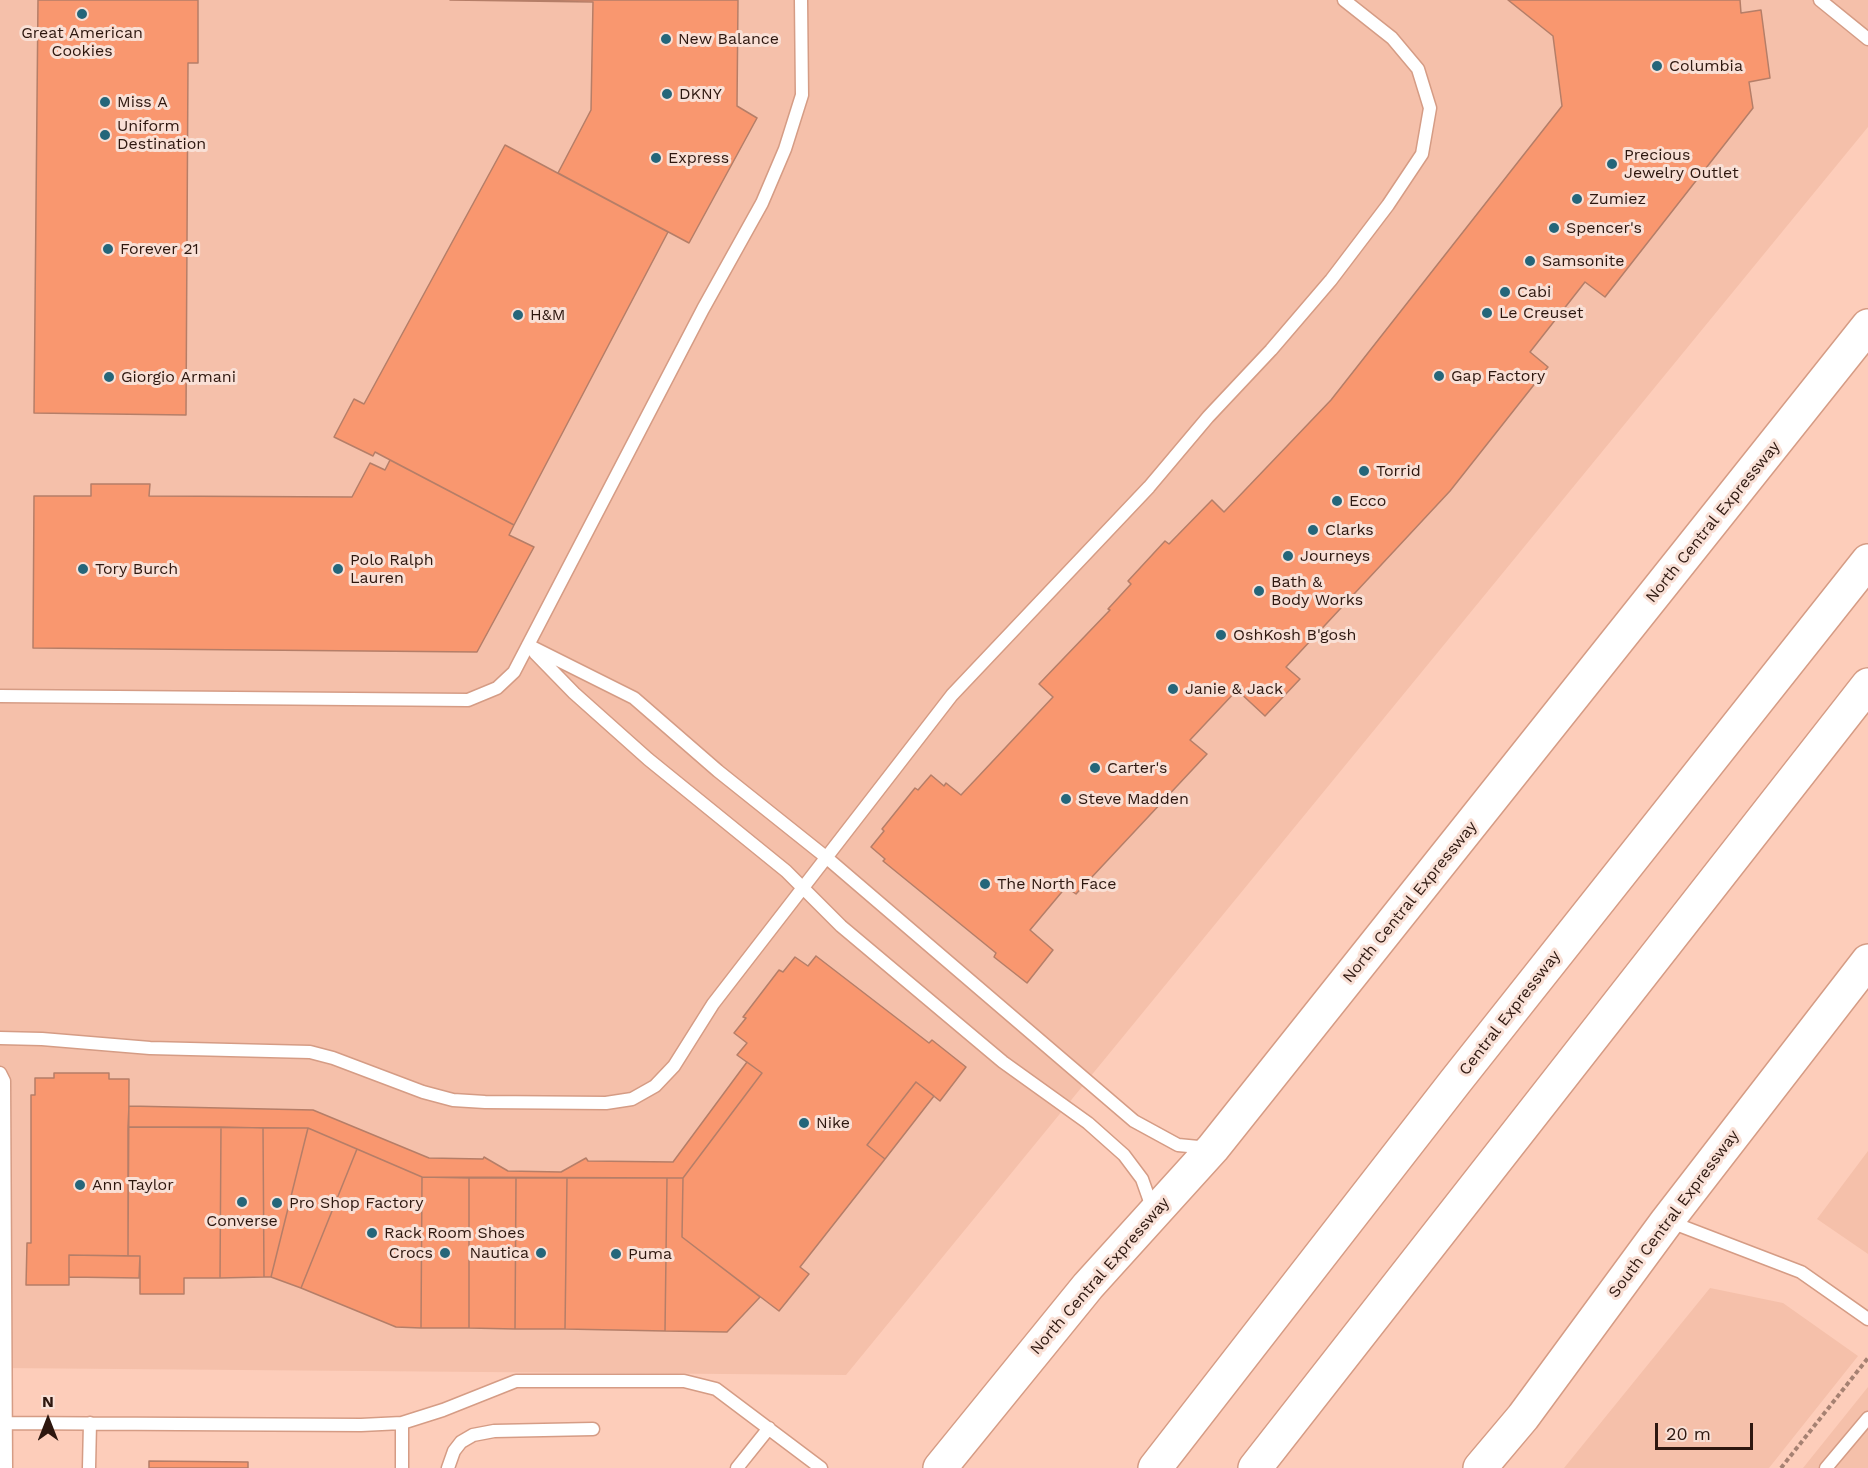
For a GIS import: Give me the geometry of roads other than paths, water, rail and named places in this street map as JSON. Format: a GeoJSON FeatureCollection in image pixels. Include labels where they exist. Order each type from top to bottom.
{"type":"FeatureCollection","features":[{"type":"Feature","properties":{"kind":"main road","name":"North Central Expressway"},"geometry":{"type":"LineString","coordinates":[[940,1468],[1089,1286],[1213,1148],[1868,326]]}},
{"type":"Feature","properties":{"kind":"main road","name":"Central Expressway"},"geometry":{"type":"LineString","coordinates":[[1155,1468],[1455,1082],[1868,561]]}},
{"type":"Feature","properties":{"kind":"main road"},"geometry":{"type":"LineString","coordinates":[[1255,1468],[1868,685]]}},
{"type":"Feature","properties":{"kind":"main road","name":"South Central Expressway"},"geometry":{"type":"LineString","coordinates":[[1480,1468],[1523,1417],[1667,1221],[1868,961]]}},
{"type":"Feature","properties":{"kind":"lane"},"geometry":{"type":"LineString","coordinates":[[0,696],[468,700],[497,688],[514,672],[703,309],[762,203],[785,149],[802,95],[801,0]]}},
{"type":"Feature","properties":{"kind":"lane"},"geometry":{"type":"LineString","coordinates":[[0,1038],[150,1048],[310,1052],[333,1058],[423,1092],[453,1100],[485,1102],[619,1102],[643,1093],[665,1077],[712,1004],[952,695],[1149,487],[1208,417],[1271,350],[1331,280],[1388,205],[1422,154],[1430,108],[1418,69],[1392,38],[1344,0]]}},
{"type":"Feature","properties":{"kind":"lane"},"geometry":{"type":"LineString","coordinates":[[1820,0],[1868,39]]}},
{"type":"Feature","properties":{"kind":"lane"},"geometry":{"type":"LineString","coordinates":[[528,645],[634,698],[718,771],[827,858],[1134,1121],[1178,1145],[1213,1148]]}},
{"type":"Feature","properties":{"kind":"lane"},"geometry":{"type":"LineString","coordinates":[[528,645],[574,693],[648,759],[786,871],[841,926],[994,1054],[1088,1123],[1124,1155],[1142,1179],[1155,1213]]}},
{"type":"Feature","properties":{"kind":"lane"},"geometry":{"type":"LineString","coordinates":[[0,1073],[4,1081],[2,1425],[6,1468]]}},
{"type":"Feature","properties":{"kind":"lane"},"geometry":{"type":"LineString","coordinates":[[1667,1221],[1801,1272],[1868,1319]]}},
{"type":"Feature","properties":{"kind":"lane"},"geometry":{"type":"LineString","coordinates":[[2,1425],[402,1423],[443,1410],[516,1381],[684,1381],[716,1389],[821,1468]]}},
{"type":"Feature","properties":{"kind":"lane"},"geometry":{"type":"LineString","coordinates":[[1826,1468],[1868,1418]]}},
{"type":"Feature","properties":{"kind":"lane"},"geometry":{"type":"LineString","coordinates":[[89,1468],[90,1423]]}},
{"type":"Feature","properties":{"kind":"lane"},"geometry":{"type":"LineString","coordinates":[[402,1423],[402,1468]]}},
{"type":"Feature","properties":{"kind":"lane"},"geometry":{"type":"LineString","coordinates":[[737,1468],[769,1428]]}},
{"type":"Feature","properties":{"kind":"lane"},"geometry":{"type":"LineString","coordinates":[[447,1468],[460,1442],[473,1435],[494,1431],[593,1429]]}},
{"type":"Feature","properties":{"kind":"place","name":"Great American Cookies"},"geometry":{"type":"Point","coordinates":[82,14]}},
{"type":"Feature","properties":{"kind":"place","name":"New Balance"},"geometry":{"type":"Point","coordinates":[666,39]}},
{"type":"Feature","properties":{"kind":"place","name":"Columbia"},"geometry":{"type":"Point","coordinates":[1657,66]}},
{"type":"Feature","properties":{"kind":"place","name":"DKNY"},"geometry":{"type":"Point","coordinates":[667,94]}},
{"type":"Feature","properties":{"kind":"place","name":"Miss A"},"geometry":{"type":"Point","coordinates":[105,102]}},
{"type":"Feature","properties":{"kind":"place","name":"Uniform Destination"},"geometry":{"type":"Point","coordinates":[105,135]}},
{"type":"Feature","properties":{"kind":"place","name":"Express"},"geometry":{"type":"Point","coordinates":[656,158]}},
{"type":"Feature","properties":{"kind":"place","name":"Precious Jewelry Outlet"},"geometry":{"type":"Point","coordinates":[1612,164]}},
{"type":"Feature","properties":{"kind":"place","name":"Zumiez"},"geometry":{"type":"Point","coordinates":[1577,199]}},
{"type":"Feature","properties":{"kind":"place","name":"Spencer's"},"geometry":{"type":"Point","coordinates":[1554,228]}},
{"type":"Feature","properties":{"kind":"place","name":"Forever 21"},"geometry":{"type":"Point","coordinates":[108,249]}},
{"type":"Feature","properties":{"kind":"place","name":"Samsonite"},"geometry":{"type":"Point","coordinates":[1530,261]}},
{"type":"Feature","properties":{"kind":"place","name":"Cabi"},"geometry":{"type":"Point","coordinates":[1505,292]}},
{"type":"Feature","properties":{"kind":"place","name":"Le Creuset"},"geometry":{"type":"Point","coordinates":[1487,313]}},
{"type":"Feature","properties":{"kind":"place","name":"H&M"},"geometry":{"type":"Point","coordinates":[518,315]}},
{"type":"Feature","properties":{"kind":"place","name":"Gap Factory"},"geometry":{"type":"Point","coordinates":[1439,376]}},
{"type":"Feature","properties":{"kind":"place","name":"Giorgio Armani"},"geometry":{"type":"Point","coordinates":[109,377]}},
{"type":"Feature","properties":{"kind":"place","name":"Torrid"},"geometry":{"type":"Point","coordinates":[1364,471]}},
{"type":"Feature","properties":{"kind":"place","name":"Ecco"},"geometry":{"type":"Point","coordinates":[1337,501]}},
{"type":"Feature","properties":{"kind":"place","name":"Clarks"},"geometry":{"type":"Point","coordinates":[1313,530]}},
{"type":"Feature","properties":{"kind":"place","name":"Journeys"},"geometry":{"type":"Point","coordinates":[1288,556]}},
{"type":"Feature","properties":{"kind":"place","name":"Tory Burch"},"geometry":{"type":"Point","coordinates":[83,569]}},
{"type":"Feature","properties":{"kind":"place","name":"Polo Ralph Lauren"},"geometry":{"type":"Point","coordinates":[338,569]}},
{"type":"Feature","properties":{"kind":"place","name":"Bath & Body Works"},"geometry":{"type":"Point","coordinates":[1259,591]}},
{"type":"Feature","properties":{"kind":"place","name":"OshKosh B'gosh"},"geometry":{"type":"Point","coordinates":[1221,635]}},
{"type":"Feature","properties":{"kind":"place","name":"Janie & Jack"},"geometry":{"type":"Point","coordinates":[1173,689]}},
{"type":"Feature","properties":{"kind":"place","name":"Carter's"},"geometry":{"type":"Point","coordinates":[1095,768]}},
{"type":"Feature","properties":{"kind":"place","name":"Steve Madden"},"geometry":{"type":"Point","coordinates":[1066,799]}},
{"type":"Feature","properties":{"kind":"place","name":"The North Face"},"geometry":{"type":"Point","coordinates":[985,884]}},
{"type":"Feature","properties":{"kind":"place","name":"Nike"},"geometry":{"type":"Point","coordinates":[804,1123]}},
{"type":"Feature","properties":{"kind":"place","name":"Ann Taylor"},"geometry":{"type":"Point","coordinates":[80,1185]}},
{"type":"Feature","properties":{"kind":"place","name":"Converse"},"geometry":{"type":"Point","coordinates":[242,1202]}},
{"type":"Feature","properties":{"kind":"place","name":"Pro Shop Factory"},"geometry":{"type":"Point","coordinates":[277,1203]}},
{"type":"Feature","properties":{"kind":"place","name":"Rack Room Shoes"},"geometry":{"type":"Point","coordinates":[372,1233]}},
{"type":"Feature","properties":{"kind":"place","name":"Crocs"},"geometry":{"type":"Point","coordinates":[445,1253]}},
{"type":"Feature","properties":{"kind":"place","name":"Nautica"},"geometry":{"type":"Point","coordinates":[541,1253]}},
{"type":"Feature","properties":{"kind":"place","name":"Puma"},"geometry":{"type":"Point","coordinates":[616,1254]}}]}
